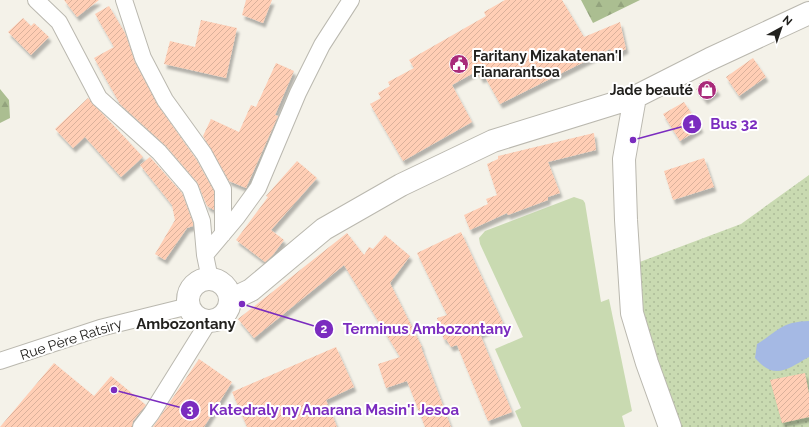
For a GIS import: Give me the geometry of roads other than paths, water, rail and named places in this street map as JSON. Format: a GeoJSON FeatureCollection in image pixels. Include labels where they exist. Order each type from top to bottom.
{"type":"FeatureCollection","features":[{"type":"Feature","properties":{"kind":"street"},"geometry":{"type":"LineString","coordinates":[[36,0],[59,22],[100,98],[160,152],[190,188],[202,221],[205,255],[210,279]]}},
{"type":"Feature","properties":{"kind":"street"},"geometry":{"type":"LineString","coordinates":[[124,0],[143,58],[166,100],[204,154],[223,189],[223,234]]}},
{"type":"Feature","properties":{"kind":"street"},"geometry":{"type":"LineString","coordinates":[[205,255],[258,188],[298,93],[322,45],[351,0]]}},
{"type":"Feature","properties":{"kind":"street"},"geometry":{"type":"LineString","coordinates":[[230,300],[251,290],[324,229],[401,185],[493,140],[635,97],[710,59],[809,13]]}},
{"type":"Feature","properties":{"kind":"street"},"geometry":{"type":"LineString","coordinates":[[635,97],[624,159],[632,313],[646,362],[670,427]]}},
{"type":"Feature","properties":{"kind":"street"},"geometry":{"type":"LineString","coordinates":[[210,279],[222,284],[229,294],[230,300],[228,308],[224,314],[217,319],[209,321],[194,315],[189,306],[188,296],[192,287],[200,281],[210,279]]}},
{"type":"Feature","properties":{"kind":"street","name":"Rue Père Ratsiry"},"geometry":{"type":"LineString","coordinates":[[0,361],[100,328],[189,306]]}},
{"type":"Feature","properties":{"kind":"street"},"geometry":{"type":"LineString","coordinates":[[141,427],[151,414],[209,321]]}},
{"type":"Feature","properties":{"kind":"water"},"geometry":{"type":"Polygon","coordinates":[[[809,321],[809,357],[788,369],[781,371],[769,369],[755,358],[757,344],[786,325],[809,321]]]}},
{"type":"Feature","properties":{"kind":"place","name":"Faritany Mizakatenan'I Fianarantsoa"},"geometry":{"type":"Point","coordinates":[459,64]}},
{"type":"Feature","properties":{"kind":"place","name":"Jade beauté"},"geometry":{"type":"Point","coordinates":[707,90]}},
{"type":"Feature","properties":{"kind":"place","name":"Bus 32"},"geometry":{"type":"Point","coordinates":[633,140]}},
{"type":"Feature","properties":{"kind":"place","name":"Terminus Ambozontany"},"geometry":{"type":"Point","coordinates":[242,304]}},
{"type":"Feature","properties":{"kind":"place","name":"Katedraly ny Anarana Masin'i Jesoa"},"geometry":{"type":"Point","coordinates":[114,390]}},
{"type":"Feature","properties":{"kind":"district","name":"Ambozontany"},"geometry":{"type":"Point","coordinates":[186,324]}}]}
